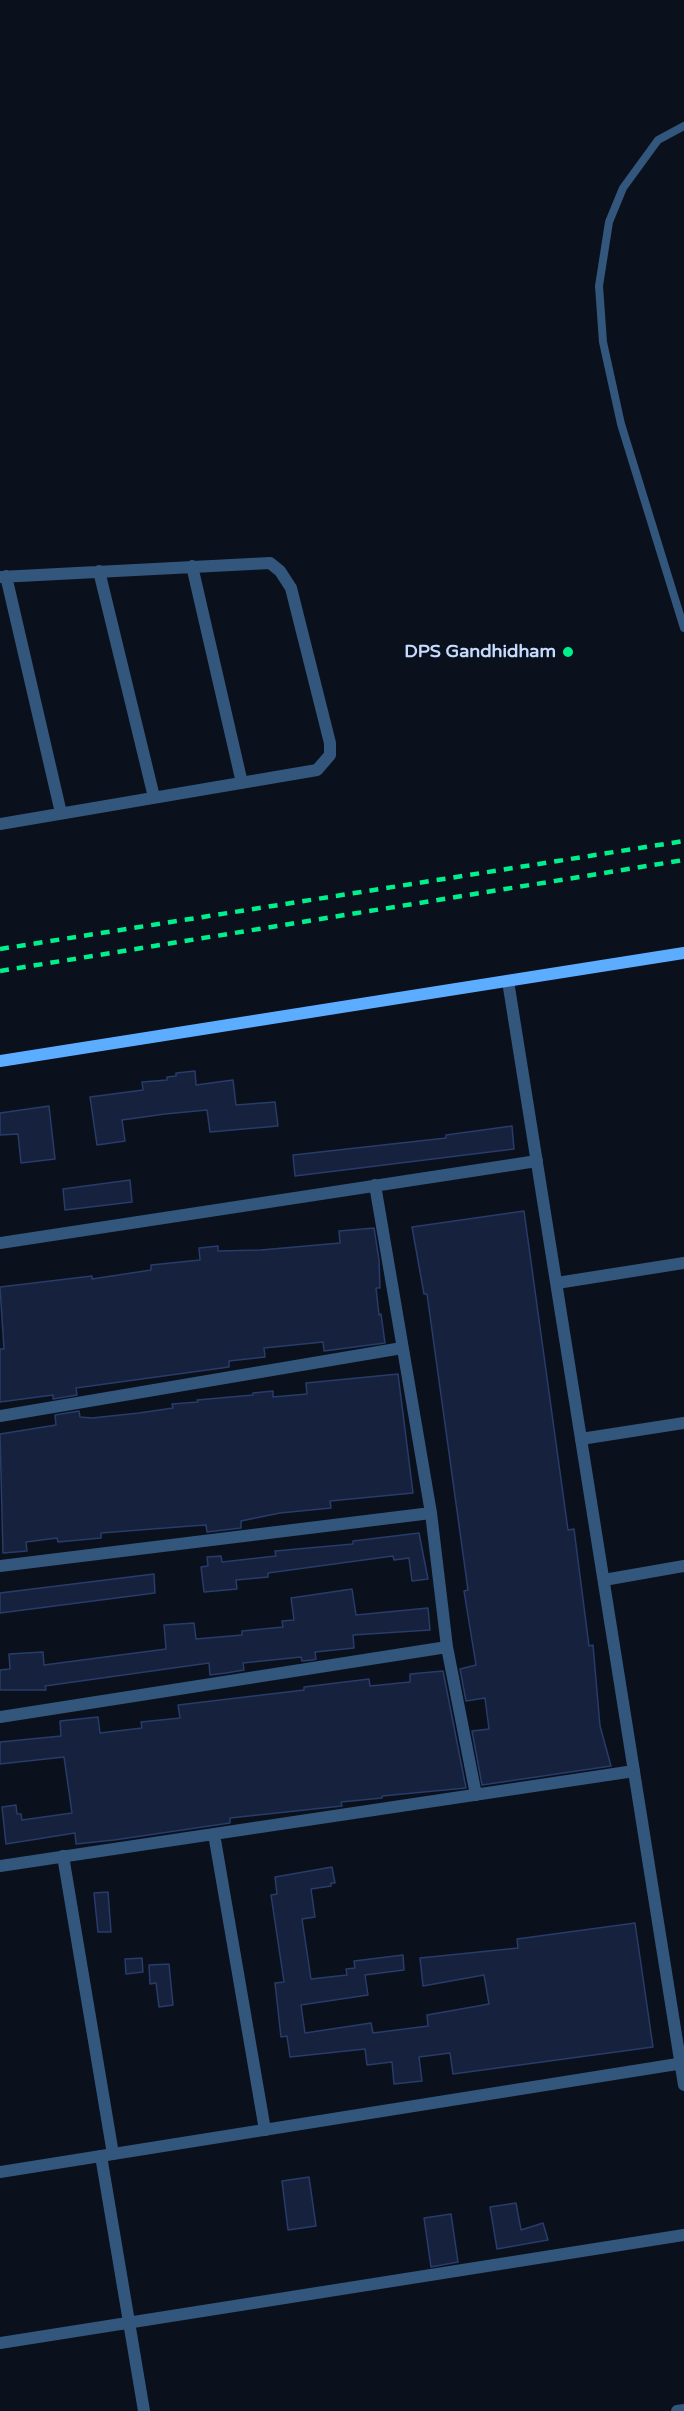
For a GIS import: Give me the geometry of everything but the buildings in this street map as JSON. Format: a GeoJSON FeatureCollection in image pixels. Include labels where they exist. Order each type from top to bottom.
{"type":"FeatureCollection","features":[{"type":"Feature","properties":{"kind":"main road"},"geometry":{"type":"LineString","coordinates":[[0,1060],[684,953]]}},
{"type":"Feature","properties":{"kind":"street"},"geometry":{"type":"LineString","coordinates":[[0,824],[318,770],[330,755],[330,743],[291,588],[280,571],[270,563],[3,576],[61,813]]}},
{"type":"Feature","properties":{"kind":"street"},"geometry":{"type":"LineString","coordinates":[[192,566],[242,783]]}},
{"type":"Feature","properties":{"kind":"street"},"geometry":{"type":"LineString","coordinates":[[99,572],[153,797]]}},
{"type":"Feature","properties":{"kind":"street"},"geometry":{"type":"LineString","coordinates":[[508,981],[684,2085]]}},
{"type":"Feature","properties":{"kind":"street"},"geometry":{"type":"LineString","coordinates":[[0,1243],[537,1161]]}},
{"type":"Feature","properties":{"kind":"street"},"geometry":{"type":"LineString","coordinates":[[375,1185],[431,1514],[447,1647],[476,1795]]}},
{"type":"Feature","properties":{"kind":"street"},"geometry":{"type":"LineString","coordinates":[[556,1283],[684,1263]]}},
{"type":"Feature","properties":{"kind":"street"},"geometry":{"type":"LineString","coordinates":[[0,1416],[402,1348]]}},
{"type":"Feature","properties":{"kind":"street"},"geometry":{"type":"LineString","coordinates":[[581,1439],[684,1423]]}},
{"type":"Feature","properties":{"kind":"street"},"geometry":{"type":"LineString","coordinates":[[0,1566],[431,1514]]}},
{"type":"Feature","properties":{"kind":"street"},"geometry":{"type":"LineString","coordinates":[[604,1580],[684,1566]]}},
{"type":"Feature","properties":{"kind":"street"},"geometry":{"type":"LineString","coordinates":[[0,1717],[447,1647]]}},
{"type":"Feature","properties":{"kind":"street"},"geometry":{"type":"LineString","coordinates":[[0,1866],[634,1771]]}},
{"type":"Feature","properties":{"kind":"street"},"geometry":{"type":"LineString","coordinates":[[214,1834],[265,2130]]}},
{"type":"Feature","properties":{"kind":"street"},"geometry":{"type":"LineString","coordinates":[[63,1856],[144,2411]]}},
{"type":"Feature","properties":{"kind":"street"},"geometry":{"type":"LineString","coordinates":[[0,2172],[682,2063]]}},
{"type":"Feature","properties":{"kind":"street"},"geometry":{"type":"LineString","coordinates":[[0,2343],[684,2235]]}},
{"type":"Feature","properties":{"kind":"street"},"geometry":{"type":"LineString","coordinates":[[677,2411],[684,2410]]}},
{"type":"Feature","properties":{"kind":"lane"},"geometry":{"type":"LineString","coordinates":[[684,126],[658,140],[623,188],[609,222],[599,286],[603,342],[621,424],[684,628]]}},
{"type":"Feature","properties":{"kind":"railway"},"geometry":{"type":"LineString","coordinates":[[0,949],[684,841]]}},
{"type":"Feature","properties":{"kind":"railway"},"geometry":{"type":"LineString","coordinates":[[0,971],[684,860]]}},
{"type":"Feature","properties":{"kind":"place","name":"DPS Gandhidham"},"geometry":{"type":"Point","coordinates":[568,652]}}]}
